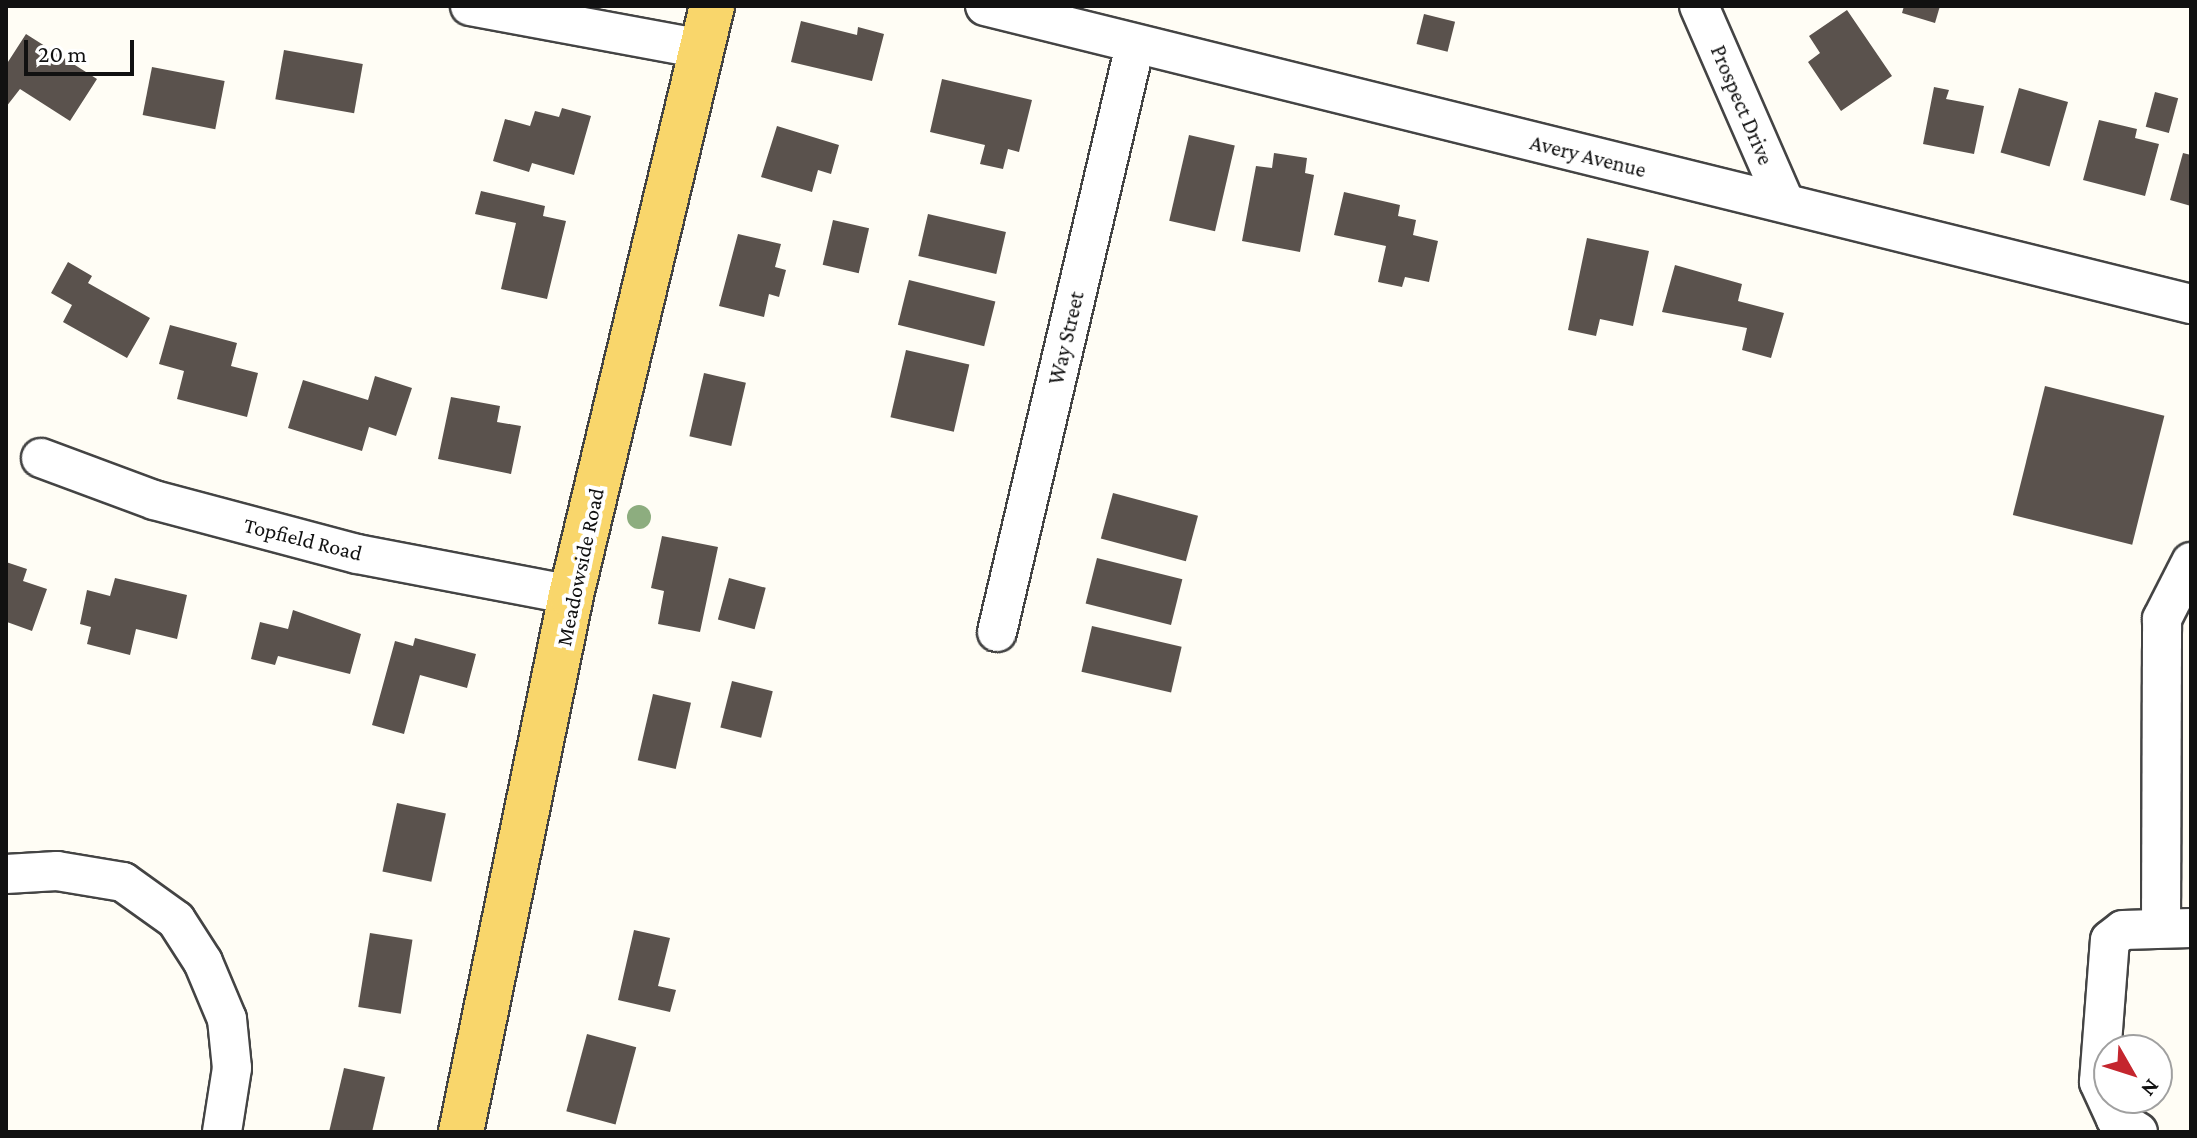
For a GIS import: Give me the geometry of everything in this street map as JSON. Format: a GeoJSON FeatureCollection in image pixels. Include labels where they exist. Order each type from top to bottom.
{"type":"FeatureCollection","features":[{"type":"Feature","properties":{"kind":"main road","name":"Meadowside Road"},"geometry":{"type":"LineString","coordinates":[[461,1132],[571,595],[712,6]]}},
{"type":"Feature","properties":{"kind":"street"},"geometry":{"type":"LineString","coordinates":[[470,6],[701,49]]}},
{"type":"Feature","properties":{"kind":"street","name":"Avery Avenue"},"geometry":{"type":"LineString","coordinates":[[985,6],[2191,304]]}},
{"type":"Feature","properties":{"kind":"street","name":"Prospect Drive"},"geometry":{"type":"LineString","coordinates":[[1699,6],[1785,203]]}},
{"type":"Feature","properties":{"kind":"street","name":"Way Street"},"geometry":{"type":"LineString","coordinates":[[997,632],[1135,45]]}},
{"type":"Feature","properties":{"kind":"street","name":"Topfield Road"},"geometry":{"type":"LineString","coordinates":[[41,458],[154,500],[357,554],[571,595]]}},
{"type":"Feature","properties":{"kind":"street"},"geometry":{"type":"LineString","coordinates":[[2138,1132],[2116,1119],[2099,1082],[2110,940],[2123,930],[2176,928],[2162,619],[2191,562]]}},
{"type":"Feature","properties":{"kind":"street"},"geometry":{"type":"LineString","coordinates":[[6,874],[57,871],[123,882],[176,920],[203,962],[227,1019],[232,1068],[222,1132]]}},
{"type":"Feature","properties":{"kind":"building"},"geometry":{"type":"Polygon","coordinates":[[[1904,6],[1940,6],[1935,23],[1902,13],[1904,6]]]}},
{"type":"Feature","properties":{"kind":"building"},"geometry":{"type":"Polygon","coordinates":[[[1847,10],[1892,76],[1841,111],[1808,62],[1820,53],[1809,36],[1847,10]]]}},
{"type":"Feature","properties":{"kind":"building"},"geometry":{"type":"Polygon","coordinates":[[[1424,14],[1455,22],[1448,52],[1417,44],[1424,14]]]}},
{"type":"Feature","properties":{"kind":"building"},"geometry":{"type":"Polygon","coordinates":[[[801,21],[857,35],[858,27],[884,34],[872,81],[791,62],[801,21]]]}},
{"type":"Feature","properties":{"kind":"building"},"geometry":{"type":"Polygon","coordinates":[[[26,34],[97,79],[70,121],[20,89],[6,107],[6,65],[26,34]]]}},
{"type":"Feature","properties":{"kind":"building"},"geometry":{"type":"Polygon","coordinates":[[[284,50],[363,64],[354,113],[275,99],[284,50]]]}},
{"type":"Feature","properties":{"kind":"building"},"geometry":{"type":"Polygon","coordinates":[[[152,67],[225,81],[215,129],[143,115],[152,67]]]}},
{"type":"Feature","properties":{"kind":"building"},"geometry":{"type":"Polygon","coordinates":[[[942,79],[1032,100],[1019,152],[1008,149],[1003,169],[980,164],[985,145],[930,132],[942,79]]]}},
{"type":"Feature","properties":{"kind":"building"},"geometry":{"type":"Polygon","coordinates":[[[1934,87],[1949,90],[1946,99],[1984,106],[1974,154],[1923,144],[1934,87]]]}},
{"type":"Feature","properties":{"kind":"building"},"geometry":{"type":"Polygon","coordinates":[[[2019,88],[2068,102],[2050,166],[2001,152],[2019,88]]]}},
{"type":"Feature","properties":{"kind":"building"},"geometry":{"type":"Polygon","coordinates":[[[2155,92],[2178,98],[2169,133],[2146,127],[2155,92]]]}},
{"type":"Feature","properties":{"kind":"building"},"geometry":{"type":"Polygon","coordinates":[[[562,108],[591,116],[574,175],[532,163],[529,172],[493,161],[505,119],[530,126],[535,111],[559,117],[562,108]]]}},
{"type":"Feature","properties":{"kind":"building"},"geometry":{"type":"Polygon","coordinates":[[[2099,120],[2137,129],[2135,138],[2159,144],[2145,196],[2083,180],[2099,120]]]}},
{"type":"Feature","properties":{"kind":"building"},"geometry":{"type":"Polygon","coordinates":[[[777,126],[839,145],[831,174],[818,170],[812,192],[761,177],[777,126]]]}},
{"type":"Feature","properties":{"kind":"building"},"geometry":{"type":"Polygon","coordinates":[[[1189,135],[1235,146],[1215,231],[1169,221],[1189,135]]]}},
{"type":"Feature","properties":{"kind":"building"},"geometry":{"type":"Polygon","coordinates":[[[1274,153],[1307,158],[1305,173],[1314,175],[1300,252],[1242,241],[1256,166],[1272,168],[1274,153]]]}},
{"type":"Feature","properties":{"kind":"building"},"geometry":{"type":"Polygon","coordinates":[[[2183,153],[2191,155],[2191,206],[2170,200],[2183,153]]]}},
{"type":"Feature","properties":{"kind":"building"},"geometry":{"type":"Polygon","coordinates":[[[481,191],[545,206],[543,216],[566,221],[547,299],[501,289],[516,223],[475,214],[481,191]]]}},
{"type":"Feature","properties":{"kind":"building"},"geometry":{"type":"Polygon","coordinates":[[[1344,192],[1400,205],[1398,216],[1416,220],[1413,235],[1438,241],[1429,282],[1405,277],[1402,287],[1378,282],[1386,246],[1334,235],[1344,192]]]}},
{"type":"Feature","properties":{"kind":"building"},"geometry":{"type":"Polygon","coordinates":[[[928,214],[1006,232],[996,274],[918,256],[928,214]]]}},
{"type":"Feature","properties":{"kind":"building"},"geometry":{"type":"Polygon","coordinates":[[[833,220],[869,228],[859,273],[823,265],[833,220]]]}},
{"type":"Feature","properties":{"kind":"building"},"geometry":{"type":"Polygon","coordinates":[[[738,234],[781,244],[775,267],[786,270],[779,297],[769,294],[764,317],[719,306],[738,234]]]}},
{"type":"Feature","properties":{"kind":"building"},"geometry":{"type":"Polygon","coordinates":[[[1587,238],[1649,251],[1633,326],[1600,319],[1596,336],[1568,330],[1587,238]]]}},
{"type":"Feature","properties":{"kind":"building"},"geometry":{"type":"Polygon","coordinates":[[[68,262],[92,276],[88,283],[150,318],[127,358],[63,322],[72,305],[51,293],[68,262]]]}},
{"type":"Feature","properties":{"kind":"building"},"geometry":{"type":"Polygon","coordinates":[[[1675,265],[1742,284],[1738,301],[1784,313],[1771,358],[1742,350],[1747,328],[1662,312],[1675,265]]]}},
{"type":"Feature","properties":{"kind":"building"},"geometry":{"type":"Polygon","coordinates":[[[909,280],[995,302],[984,346],[898,325],[909,280]]]}},
{"type":"Feature","properties":{"kind":"building"},"geometry":{"type":"Polygon","coordinates":[[[170,325],[237,343],[231,366],[258,373],[247,417],[177,399],[184,371],[159,364],[170,325]]]}},
{"type":"Feature","properties":{"kind":"building"},"geometry":{"type":"Polygon","coordinates":[[[906,350],[969,365],[954,432],[890,417],[906,350]]]}},
{"type":"Feature","properties":{"kind":"building"},"geometry":{"type":"Polygon","coordinates":[[[704,373],[746,383],[731,446],[689,436],[704,373]]]}},
{"type":"Feature","properties":{"kind":"building"},"geometry":{"type":"Polygon","coordinates":[[[375,376],[412,388],[396,436],[369,427],[362,451],[288,428],[303,380],[368,400],[375,376]]]}},
{"type":"Feature","properties":{"kind":"building"},"geometry":{"type":"Polygon","coordinates":[[[2045,386],[2164,416],[2132,545],[2013,515],[2045,386]]]}},
{"type":"Feature","properties":{"kind":"building"},"geometry":{"type":"Polygon","coordinates":[[[451,397],[500,406],[497,422],[521,426],[511,474],[438,459],[451,397]]]}},
{"type":"Feature","properties":{"kind":"building"},"geometry":{"type":"Polygon","coordinates":[[[1113,493],[1198,516],[1186,561],[1101,538],[1113,493]]]}},
{"type":"Feature","properties":{"kind":"building"},"geometry":{"type":"Polygon","coordinates":[[[662,536],[718,547],[700,632],[658,624],[664,591],[651,588],[662,536]]]}},
{"type":"Feature","properties":{"kind":"building"},"geometry":{"type":"Polygon","coordinates":[[[1097,558],[1182,579],[1171,625],[1086,604],[1097,558]]]}},
{"type":"Feature","properties":{"kind":"building"},"geometry":{"type":"Polygon","coordinates":[[[6,562],[27,569],[23,581],[47,589],[32,631],[7,622],[6,562]]]}},
{"type":"Feature","properties":{"kind":"building"},"geometry":{"type":"Polygon","coordinates":[[[115,578],[187,595],[177,639],[136,629],[130,655],[87,644],[91,627],[80,624],[87,590],[110,596],[115,578]]]}},
{"type":"Feature","properties":{"kind":"building"},"geometry":{"type":"Polygon","coordinates":[[[729,578],[766,588],[755,629],[718,620],[729,578]]]}},
{"type":"Feature","properties":{"kind":"building"},"geometry":{"type":"Polygon","coordinates":[[[293,610],[361,634],[350,674],[278,656],[275,665],[251,659],[260,622],[288,629],[293,610]]]}},
{"type":"Feature","properties":{"kind":"building"},"geometry":{"type":"Polygon","coordinates":[[[1092,626],[1182,647],[1171,692],[1081,672],[1092,626]]]}},
{"type":"Feature","properties":{"kind":"building"},"geometry":{"type":"Polygon","coordinates":[[[415,638],[476,654],[467,688],[420,675],[404,734],[372,725],[395,641],[413,646],[415,638]]]}},
{"type":"Feature","properties":{"kind":"building"},"geometry":{"type":"Polygon","coordinates":[[[732,681],[773,691],[761,738],[720,728],[732,681]]]}},
{"type":"Feature","properties":{"kind":"building"},"geometry":{"type":"Polygon","coordinates":[[[653,694],[691,703],[676,769],[638,760],[653,694]]]}},
{"type":"Feature","properties":{"kind":"building"},"geometry":{"type":"Polygon","coordinates":[[[397,803],[446,813],[431,882],[382,871],[397,803]]]}},
{"type":"Feature","properties":{"kind":"building"},"geometry":{"type":"Polygon","coordinates":[[[634,930],[670,938],[658,986],[676,990],[670,1012],[618,1000],[634,930]]]}},
{"type":"Feature","properties":{"kind":"building"},"geometry":{"type":"Polygon","coordinates":[[[370,933],[412,940],[401,1014],[358,1007],[370,933]]]}},
{"type":"Feature","properties":{"kind":"building"},"geometry":{"type":"Polygon","coordinates":[[[587,1034],[636,1047],[616,1124],[566,1111],[587,1034]]]}},
{"type":"Feature","properties":{"kind":"building"},"geometry":{"type":"Polygon","coordinates":[[[344,1068],[385,1077],[372,1132],[329,1132],[344,1068]]]}}]}
